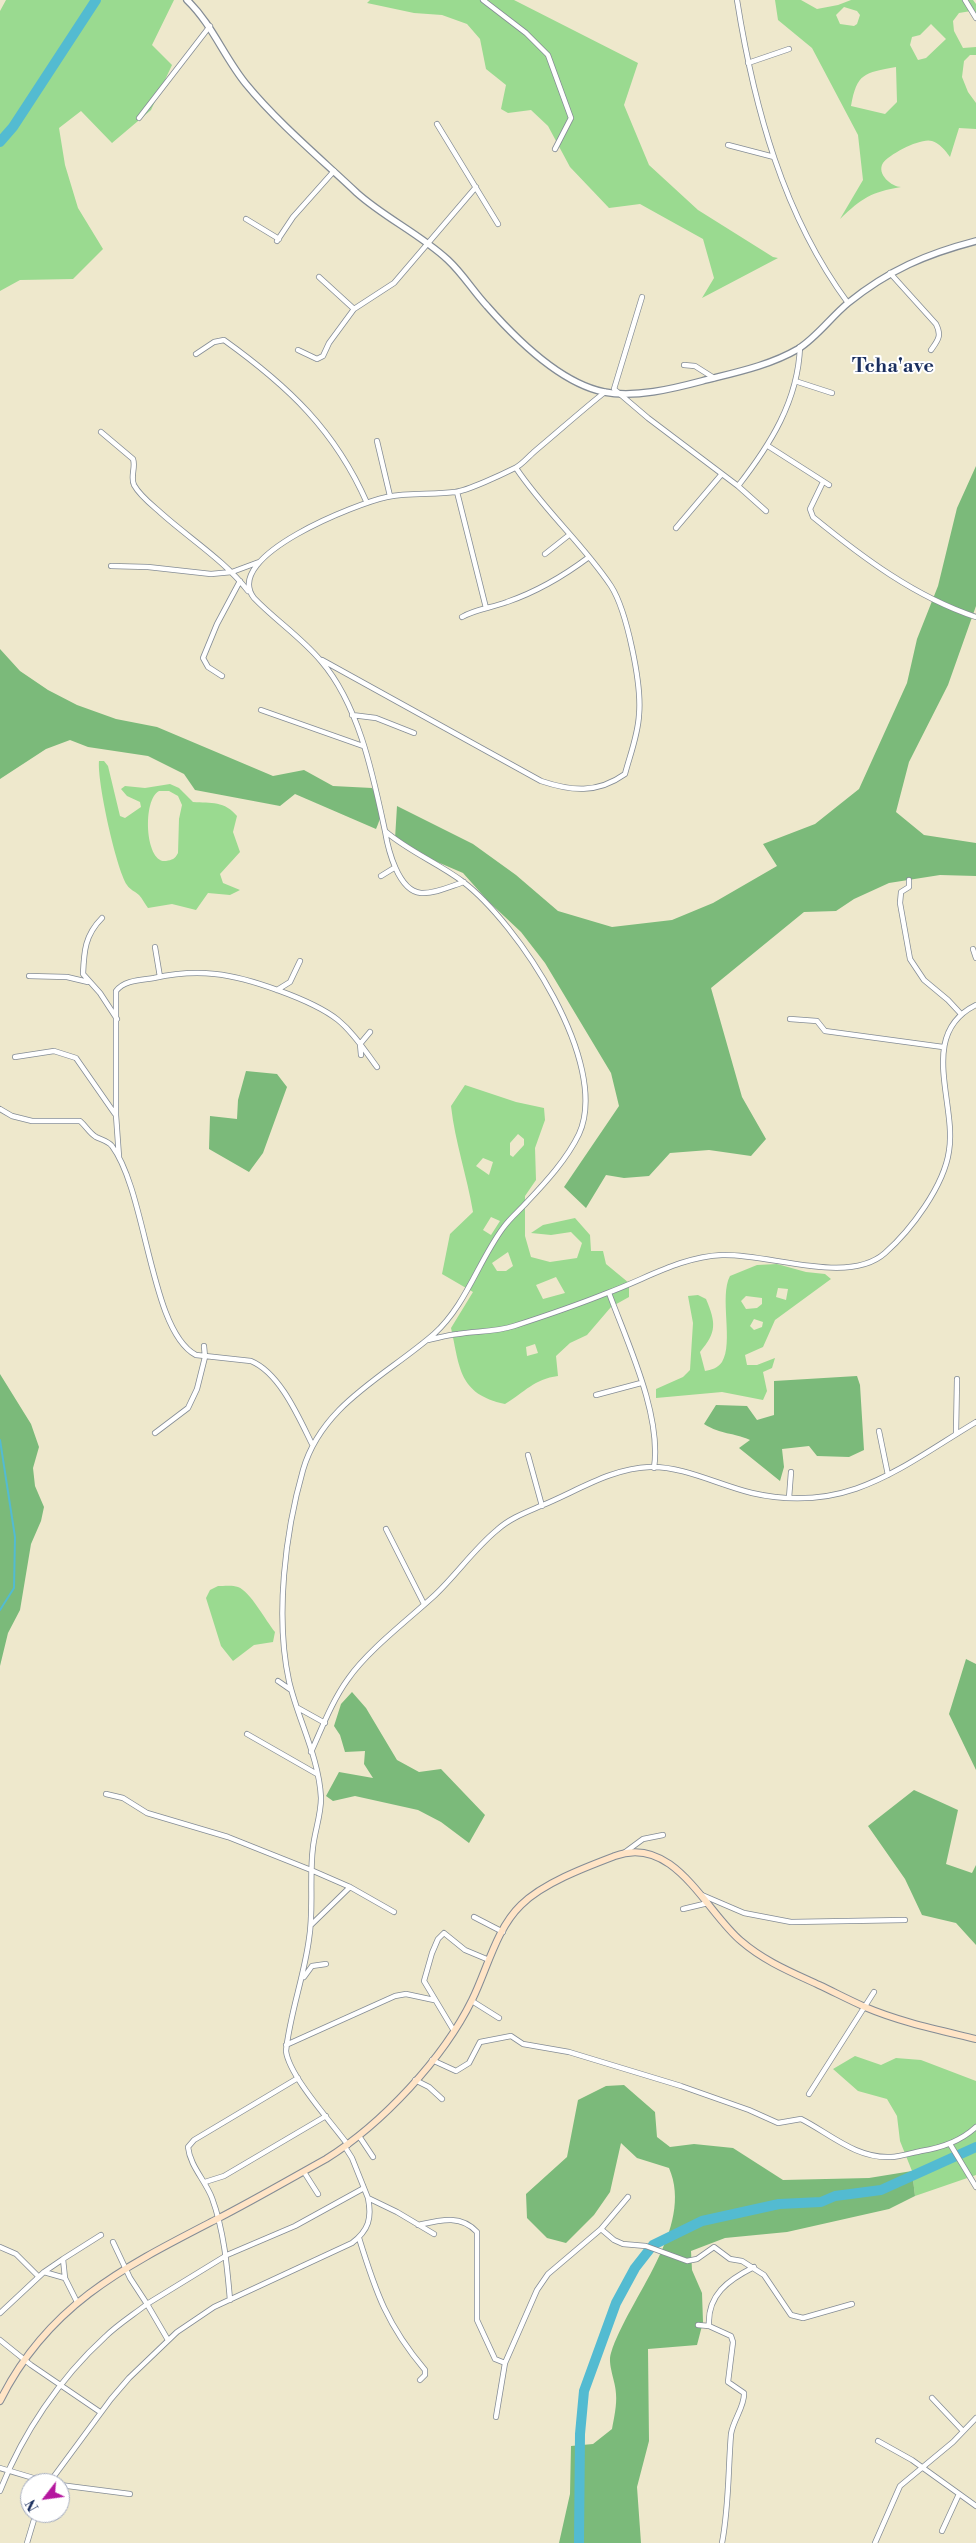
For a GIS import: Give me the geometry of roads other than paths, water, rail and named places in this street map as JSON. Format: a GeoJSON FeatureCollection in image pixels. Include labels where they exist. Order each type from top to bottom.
{"type":"FeatureCollection","features":[{"type":"Feature","properties":{"kind":"main road"},"geometry":{"type":"LineString","coordinates":[[0,2400],[22,2360],[77,2302],[125,2267],[304,2172],[359,2136],[398,2100],[454,2031],[472,2001],[503,1932],[520,1905],[535,1894],[566,1877],[624,1853],[651,1856],[683,1874],[702,1895],[721,1922],[758,1955],[864,2007],[914,2023],[976,2039]]}},
{"type":"Feature","properties":{"kind":"street"},"geometry":{"type":"LineString","coordinates":[[187,0],[210,26],[223,52],[248,86],[334,171],[375,209],[429,244],[468,281],[486,306],[531,351],[567,376],[605,392],[662,390],[714,378],[775,360],[800,347],[848,303],[890,273],[920,258],[976,241]]}},
{"type":"Feature","properties":{"kind":"street"},"geometry":{"type":"LineString","coordinates":[[483,0],[526,33],[548,55],[571,118],[554,149]]}},
{"type":"Feature","properties":{"kind":"street"},"geometry":{"type":"LineString","coordinates":[[737,0],[748,63],[774,157],[802,232],[848,303]]}},
{"type":"Feature","properties":{"kind":"street"},"geometry":{"type":"LineString","coordinates":[[965,0],[976,18]]}},
{"type":"Feature","properties":{"kind":"street"},"geometry":{"type":"LineString","coordinates":[[139,118],[210,26]]}},
{"type":"Feature","properties":{"kind":"street"},"geometry":{"type":"LineString","coordinates":[[748,63],[790,49]]}},
{"type":"Feature","properties":{"kind":"street"},"geometry":{"type":"LineString","coordinates":[[437,124],[498,224]]}},
{"type":"Feature","properties":{"kind":"street"},"geometry":{"type":"LineString","coordinates":[[728,146],[774,157]]}},
{"type":"Feature","properties":{"kind":"street"},"geometry":{"type":"LineString","coordinates":[[246,219],[278,240],[293,217],[334,171]]}},
{"type":"Feature","properties":{"kind":"street"},"geometry":{"type":"LineString","coordinates":[[298,350],[317,359],[320,358],[354,309],[394,282],[413,258],[429,244],[476,187]]}},
{"type":"Feature","properties":{"kind":"street"},"geometry":{"type":"LineString","coordinates":[[890,273],[936,324],[940,337],[931,350]]}},
{"type":"Feature","properties":{"kind":"street"},"geometry":{"type":"LineString","coordinates":[[319,277],[354,309]]}},
{"type":"Feature","properties":{"kind":"street"},"geometry":{"type":"LineString","coordinates":[[642,297],[614,385],[616,392],[721,475],[738,486],[766,512]]}},
{"type":"Feature","properties":{"kind":"street"},"geometry":{"type":"LineString","coordinates":[[196,354],[214,342],[224,340],[283,385],[331,437],[354,475],[367,503]]}},
{"type":"Feature","properties":{"kind":"street"},"geometry":{"type":"LineString","coordinates":[[738,486],[768,446],[789,401],[795,381],[800,347]]}},
{"type":"Feature","properties":{"kind":"street"},"geometry":{"type":"LineString","coordinates":[[684,365],[695,366],[714,378]]}},
{"type":"Feature","properties":{"kind":"street"},"geometry":{"type":"LineString","coordinates":[[795,381],[832,393]]}},
{"type":"Feature","properties":{"kind":"street"},"geometry":{"type":"LineString","coordinates":[[248,591],[252,571],[259,562],[285,542],[318,523],[367,503],[390,496],[456,492],[516,468],[605,392]]}},
{"type":"Feature","properties":{"kind":"street"},"geometry":{"type":"LineString","coordinates":[[101,432],[134,458],[133,483],[140,494],[232,572],[261,606],[320,660],[339,685],[352,715],[376,787],[384,831],[394,868],[401,878],[419,893],[464,882]]}},
{"type":"Feature","properties":{"kind":"street"},"geometry":{"type":"LineString","coordinates":[[377,441],[390,496]]}},
{"type":"Feature","properties":{"kind":"street"},"geometry":{"type":"LineString","coordinates":[[768,446],[828,485]]}},
{"type":"Feature","properties":{"kind":"street"},"geometry":{"type":"LineString","coordinates":[[320,660],[541,781],[566,790],[583,790],[624,774],[640,714],[638,685],[619,603],[610,586],[589,556],[569,535],[516,468]]}},
{"type":"Feature","properties":{"kind":"street"},"geometry":{"type":"LineString","coordinates":[[676,528],[721,475]]}},
{"type":"Feature","properties":{"kind":"street"},"geometry":{"type":"LineString","coordinates":[[823,482],[810,509],[813,517],[888,574],[938,603],[976,617]]}},
{"type":"Feature","properties":{"kind":"street"},"geometry":{"type":"LineString","coordinates":[[456,492],[486,608]]}},
{"type":"Feature","properties":{"kind":"street"},"geometry":{"type":"LineString","coordinates":[[545,554],[569,535]]}},
{"type":"Feature","properties":{"kind":"street"},"geometry":{"type":"LineString","coordinates":[[462,617],[472,611],[505,603],[539,588],[589,556]]}},
{"type":"Feature","properties":{"kind":"street"},"geometry":{"type":"LineString","coordinates":[[111,566],[148,567],[211,574],[232,572],[259,562]]}},
{"type":"Feature","properties":{"kind":"street"},"geometry":{"type":"LineString","coordinates":[[222,676],[208,667],[203,658],[217,624],[240,580]]}},
{"type":"Feature","properties":{"kind":"street"},"geometry":{"type":"LineString","coordinates":[[262,710],[362,746]]}},
{"type":"Feature","properties":{"kind":"street"},"geometry":{"type":"LineString","coordinates":[[352,715],[376,718],[414,733]]}},
{"type":"Feature","properties":{"kind":"street"},"geometry":{"type":"LineString","coordinates":[[57,2473],[100,2412],[129,2378],[168,2340],[204,2314],[230,2300],[344,2247],[359,2238],[366,2229],[370,2219],[368,2198],[346,2146],[289,2063],[286,2046],[311,1925],[311,1870],[320,1807],[317,1774],[291,1690],[286,1663],[281,1593],[298,1492],[312,1444],[321,1430],[347,1402],[444,1325],[459,1306],[489,1248],[506,1224],[542,1185],[571,1148],[586,1114],[581,1069],[553,994],[512,934],[464,882],[384,831]]}},
{"type":"Feature","properties":{"kind":"street"},"geometry":{"type":"LineString","coordinates":[[381,876],[394,868]]}},
{"type":"Feature","properties":{"kind":"street"},"geometry":{"type":"LineString","coordinates":[[909,880],[909,886],[901,892],[900,903],[910,959],[924,980],[948,1000],[961,1014]]}},
{"type":"Feature","properties":{"kind":"street"},"geometry":{"type":"LineString","coordinates":[[102,918],[90,933],[84,945],[83,974],[105,1000],[117,1020]]}},
{"type":"Feature","properties":{"kind":"street"},"geometry":{"type":"LineString","coordinates":[[155,947],[160,976]]}},
{"type":"Feature","properties":{"kind":"street"},"geometry":{"type":"LineString","coordinates":[[973,949],[976,958]]}},
{"type":"Feature","properties":{"kind":"street"},"geometry":{"type":"LineString","coordinates":[[277,990],[290,982],[300,961]]}},
{"type":"Feature","properties":{"kind":"street"},"geometry":{"type":"LineString","coordinates":[[120,1161],[116,1115],[116,991],[120,986],[160,976],[215,974],[277,990],[320,1009],[338,1020],[360,1044],[377,1067]]}},
{"type":"Feature","properties":{"kind":"street"},"geometry":{"type":"LineString","coordinates":[[29,976],[67,976],[89,982]]}},
{"type":"Feature","properties":{"kind":"street"},"geometry":{"type":"LineString","coordinates":[[426,1341],[459,1333],[514,1326],[609,1293],[655,1272],[700,1258],[735,1255],[832,1267],[863,1265],[874,1260],[885,1252],[918,1215],[932,1194],[947,1162],[950,1136],[943,1048],[953,1025],[961,1014],[976,1005]]}},
{"type":"Feature","properties":{"kind":"street"},"geometry":{"type":"LineString","coordinates":[[790,1019],[817,1021],[825,1031],[943,1048]]}},
{"type":"Feature","properties":{"kind":"street"},"geometry":{"type":"LineString","coordinates":[[361,1055],[360,1044],[370,1032]]}},
{"type":"Feature","properties":{"kind":"street"},"geometry":{"type":"LineString","coordinates":[[15,1057],[54,1051],[76,1058],[116,1115]]}},
{"type":"Feature","properties":{"kind":"street"},"geometry":{"type":"LineString","coordinates":[[0,1109],[12,1116],[32,1121],[80,1121],[90,1132],[112,1147],[133,1190],[158,1290],[174,1329],[188,1351],[205,1357],[252,1361],[260,1364],[289,1400],[312,1444]]}},
{"type":"Feature","properties":{"kind":"street"},"geometry":{"type":"LineString","coordinates":[[609,1293],[641,1383],[652,1422],[656,1448],[654,1468]]}},
{"type":"Feature","properties":{"kind":"street"},"geometry":{"type":"LineString","coordinates":[[155,1433],[188,1408],[197,1389],[205,1357],[204,1346]]}},
{"type":"Feature","properties":{"kind":"street"},"geometry":{"type":"LineString","coordinates":[[956,1434],[958,1417],[956,1408],[957,1379]]}},
{"type":"Feature","properties":{"kind":"street"},"geometry":{"type":"LineString","coordinates":[[596,1395],[641,1383]]}},
{"type":"Feature","properties":{"kind":"street"},"geometry":{"type":"LineString","coordinates":[[311,1753],[349,1678],[499,1528],[528,1511],[616,1474],[654,1468],[676,1470],[765,1496],[789,1498],[829,1495],[857,1490],[888,1476],[976,1422]]}},
{"type":"Feature","properties":{"kind":"street"},"geometry":{"type":"LineString","coordinates":[[879,1431],[888,1476]]}},
{"type":"Feature","properties":{"kind":"street"},"geometry":{"type":"LineString","coordinates":[[528,1455],[542,1506]]}},
{"type":"Feature","properties":{"kind":"street"},"geometry":{"type":"LineString","coordinates":[[789,1498],[791,1472]]}},
{"type":"Feature","properties":{"kind":"street"},"geometry":{"type":"LineString","coordinates":[[386,1529],[424,1604]]}},
{"type":"Feature","properties":{"kind":"street"},"geometry":{"type":"LineString","coordinates":[[278,1681],[291,1690]]}},
{"type":"Feature","properties":{"kind":"street"},"geometry":{"type":"LineString","coordinates":[[298,1708],[325,1723]]}},
{"type":"Feature","properties":{"kind":"street"},"geometry":{"type":"LineString","coordinates":[[247,1734],[317,1774]]}},
{"type":"Feature","properties":{"kind":"street"},"geometry":{"type":"LineString","coordinates":[[106,1794],[123,1798],[147,1813],[228,1837],[311,1870],[350,1887],[394,1912]]}},
{"type":"Feature","properties":{"kind":"street"},"geometry":{"type":"LineString","coordinates":[[624,1853],[643,1839],[663,1835]]}},
{"type":"Feature","properties":{"kind":"street"},"geometry":{"type":"LineString","coordinates":[[311,1925],[350,1887]]}},
{"type":"Feature","properties":{"kind":"street"},"geometry":{"type":"LineString","coordinates":[[702,1895],[744,1913],[790,1922],[905,1920]]}},
{"type":"Feature","properties":{"kind":"street"},"geometry":{"type":"LineString","coordinates":[[684,1909],[708,1903]]}},
{"type":"Feature","properties":{"kind":"street"},"geometry":{"type":"LineString","coordinates":[[474,1917],[503,1932]]}},
{"type":"Feature","properties":{"kind":"street"},"geometry":{"type":"LineString","coordinates":[[454,2031],[434,2000],[424,1978],[438,1939],[444,1933],[465,1950],[490,1960]]}},
{"type":"Feature","properties":{"kind":"street"},"geometry":{"type":"LineString","coordinates":[[301,1980],[312,1966],[326,1964]]}},
{"type":"Feature","properties":{"kind":"street"},"geometry":{"type":"LineString","coordinates":[[809,2094],[874,1992]]}},
{"type":"Feature","properties":{"kind":"street"},"geometry":{"type":"LineString","coordinates":[[286,2046],[395,1996],[406,1994],[434,2000]]}},
{"type":"Feature","properties":{"kind":"street"},"geometry":{"type":"LineString","coordinates":[[472,2001],[500,2018]]}},
{"type":"Feature","properties":{"kind":"street"},"geometry":{"type":"LineString","coordinates":[[432,2060],[456,2070],[470,2063],[480,2042],[511,2036],[523,2044],[569,2052],[629,2072],[681,2086],[750,2110],[778,2123],[800,2119],[832,2140],[878,2157],[892,2158],[950,2144],[976,2127]]}},
{"type":"Feature","properties":{"kind":"street"},"geometry":{"type":"LineString","coordinates":[[230,2300],[227,2255],[218,2219],[204,2182],[189,2160],[188,2147],[190,2143],[298,2078]]}},
{"type":"Feature","properties":{"kind":"street"},"geometry":{"type":"LineString","coordinates":[[415,2080],[429,2087],[442,2099]]}},
{"type":"Feature","properties":{"kind":"street"},"geometry":{"type":"LineString","coordinates":[[204,2182],[224,2176],[326,2116]]}},
{"type":"Feature","properties":{"kind":"street"},"geometry":{"type":"LineString","coordinates":[[359,2136],[373,2157]]}},
{"type":"Feature","properties":{"kind":"street"},"geometry":{"type":"LineString","coordinates":[[950,2144],[976,2187]]}},
{"type":"Feature","properties":{"kind":"street"},"geometry":{"type":"LineString","coordinates":[[304,2172],[318,2194]]}},
{"type":"Feature","properties":{"kind":"street"},"geometry":{"type":"LineString","coordinates":[[0,2491],[27,2436],[62,2386],[103,2339],[146,2304],[227,2255],[294,2226],[364,2188]]}},
{"type":"Feature","properties":{"kind":"street"},"geometry":{"type":"LineString","coordinates":[[496,2417],[505,2363],[537,2290],[548,2274],[601,2229],[628,2197]]}},
{"type":"Feature","properties":{"kind":"street"},"geometry":{"type":"LineString","coordinates":[[368,2198],[434,2234]]}},
{"type":"Feature","properties":{"kind":"street"},"geometry":{"type":"LineString","coordinates":[[418,2225],[451,2219],[463,2221],[477,2232],[477,2320],[495,2358],[505,2363]]}},
{"type":"Feature","properties":{"kind":"street"},"geometry":{"type":"LineString","coordinates":[[601,2229],[614,2240],[623,2244],[646,2246],[686,2261],[697,2259],[714,2247],[730,2259],[754,2267],[764,2275],[791,2315],[803,2318],[852,2304]]}},
{"type":"Feature","properties":{"kind":"street"},"geometry":{"type":"LineString","coordinates":[[0,2313],[38,2276],[101,2235]]}},
{"type":"Feature","properties":{"kind":"street"},"geometry":{"type":"LineString","coordinates":[[359,2238],[376,2292],[386,2316],[402,2342],[425,2370],[425,2375],[420,2380]]}},
{"type":"Feature","properties":{"kind":"street"},"geometry":{"type":"LineString","coordinates":[[113,2242],[125,2267],[168,2340]]}},
{"type":"Feature","properties":{"kind":"street"},"geometry":{"type":"LineString","coordinates":[[0,2247],[16,2254],[38,2276]]}},
{"type":"Feature","properties":{"kind":"street"},"geometry":{"type":"LineString","coordinates":[[63,2259],[65,2278],[77,2302]]}},
{"type":"Feature","properties":{"kind":"street"},"geometry":{"type":"LineString","coordinates":[[709,2326],[710,2306],[718,2293],[737,2275],[754,2267]]}},
{"type":"Feature","properties":{"kind":"street"},"geometry":{"type":"LineString","coordinates":[[44,2272],[65,2278]]}},
{"type":"Feature","properties":{"kind":"street"},"geometry":{"type":"LineString","coordinates":[[698,2325],[709,2326],[731,2336],[732,2358],[728,2382],[744,2393],[732,2432],[727,2496],[728,2509],[722,2543]]}},
{"type":"Feature","properties":{"kind":"street"},"geometry":{"type":"LineString","coordinates":[[1,2342],[22,2360],[100,2412]]}},
{"type":"Feature","properties":{"kind":"street"},"geometry":{"type":"LineString","coordinates":[[932,2398],[963,2431]]}},
{"type":"Feature","properties":{"kind":"street"},"geometry":{"type":"LineString","coordinates":[[876,2543],[900,2486],[976,2418]]}},
{"type":"Feature","properties":{"kind":"street"},"geometry":{"type":"LineString","coordinates":[[878,2442],[922,2467],[976,2506]]}},
{"type":"Feature","properties":{"kind":"street"},"geometry":{"type":"LineString","coordinates":[[0,2468],[20,2474]]}},
{"type":"Feature","properties":{"kind":"street"},"geometry":{"type":"LineString","coordinates":[[70,2486],[130,2494]]}},
{"type":"Feature","properties":{"kind":"street"},"geometry":{"type":"LineString","coordinates":[[942,2531],[959,2494]]}},
{"type":"Feature","properties":{"kind":"street"},"geometry":{"type":"LineString","coordinates":[[26,2543],[33,2523]]}},
{"type":"Feature","properties":{"kind":"waterway"},"geometry":{"type":"LineString","coordinates":[[0,142],[13,127],[96,0]]}},
{"type":"Feature","properties":{"kind":"waterway"},"geometry":{"type":"LineString","coordinates":[[0,1440],[15,1537],[14,1588],[0,1610]]}},
{"type":"Feature","properties":{"kind":"waterway"},"geometry":{"type":"LineString","coordinates":[[579,2543],[580,2434],[584,2391],[616,2303],[635,2268],[653,2245],[702,2221],[779,2204],[821,2202],[835,2196],[881,2190],[976,2147]]}},
{"type":"Feature","properties":{"kind":"district","name":"Tcha'ave"},"geometry":{"type":"Point","coordinates":[893,367]}}]}
